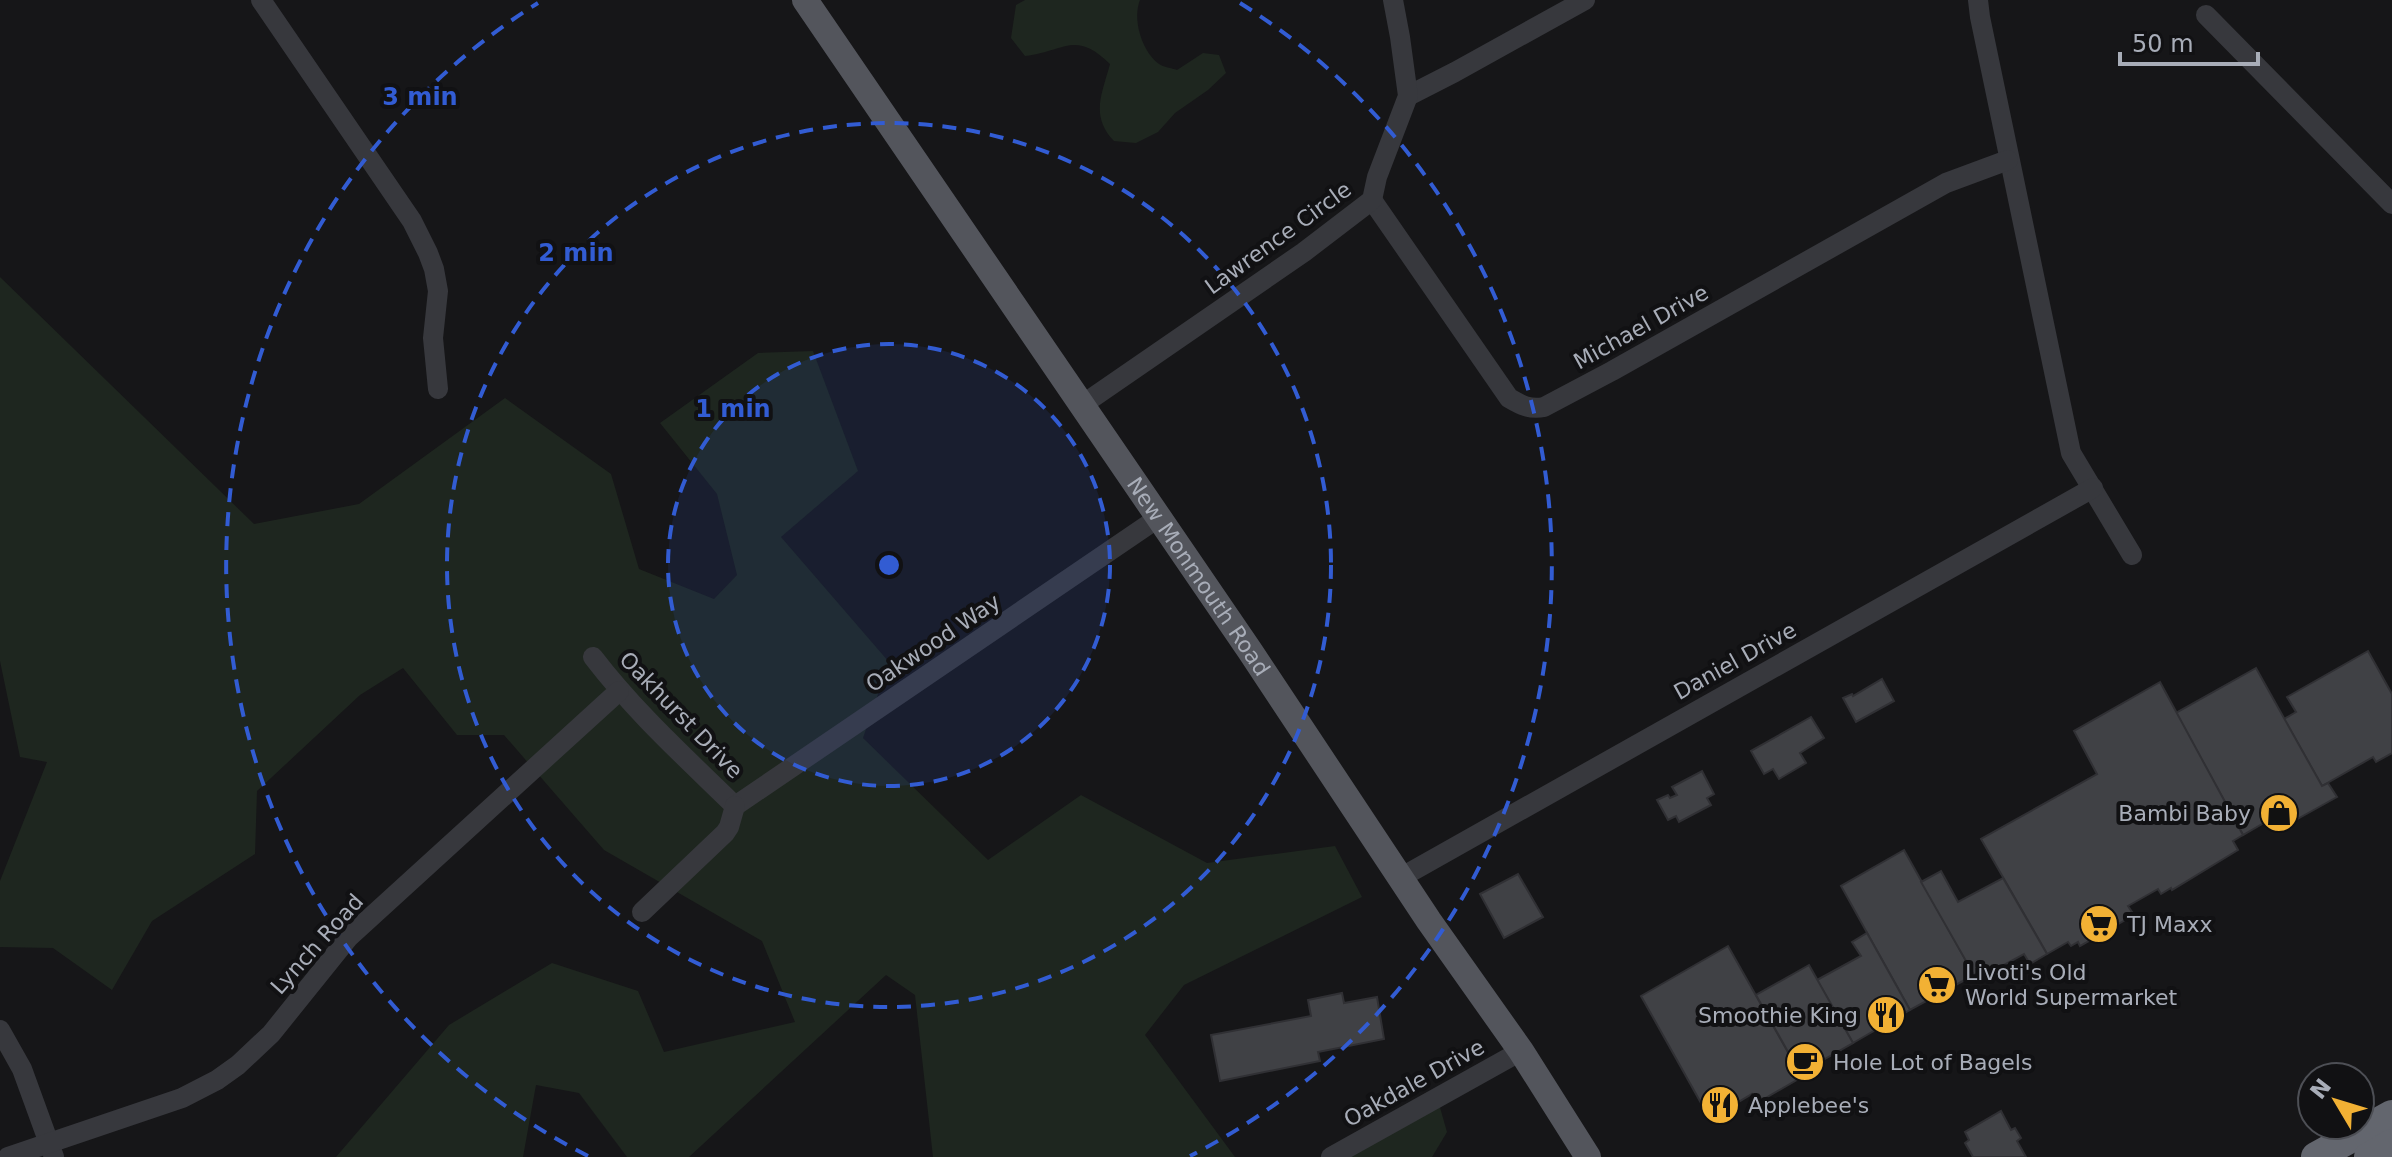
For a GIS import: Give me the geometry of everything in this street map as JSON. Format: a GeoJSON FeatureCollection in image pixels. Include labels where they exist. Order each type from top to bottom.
{"type":"FeatureCollection","features":[{"type":"Feature","properties":{"kind":"highway"},"geometry":{"type":"LineString","coordinates":[[2316,1157],[2392,1115]]}},
{"type":"Feature","properties":{"kind":"highway"},"geometry":{"type":"LineString","coordinates":[[2369,1157],[2392,1144]]}},
{"type":"Feature","properties":{"kind":"main road","name":"New Monmouth Road"},"geometry":{"type":"LineString","coordinates":[[805,0],[1400,878],[1521,1051],[1588,1157]]}},
{"type":"Feature","properties":{"kind":"street"},"geometry":{"type":"LineString","coordinates":[[261,0],[412,221],[428,253],[438,291],[433,338],[438,389]]}},
{"type":"Feature","properties":{"kind":"street","name":"Lawrence Circle"},"geometry":{"type":"LineString","coordinates":[[1082,405],[1304,252],[1372,200],[1377,177],[1408,96],[1393,0]]}},
{"type":"Feature","properties":{"kind":"street"},"geometry":{"type":"LineString","coordinates":[[1408,96],[1585,0]]}},
{"type":"Feature","properties":{"kind":"street"},"geometry":{"type":"LineString","coordinates":[[1978,0],[2008,160],[2071,453],[2132,555]]}},
{"type":"Feature","properties":{"kind":"street"},"geometry":{"type":"LineString","coordinates":[[2206,15],[2392,204]]}},
{"type":"Feature","properties":{"kind":"street","name":"Michael Drive"},"geometry":{"type":"LineString","coordinates":[[1372,200],[1509,398],[1524,407],[1536,409],[1612,371],[1946,183],[2008,160]]}},
{"type":"Feature","properties":{"kind":"street","name":"Daniel Drive"},"geometry":{"type":"LineString","coordinates":[[1400,878],[2093,488]]}},
{"type":"Feature","properties":{"kind":"street","name":"Oakwood Way"},"geometry":{"type":"LineString","coordinates":[[735,806],[1158,518]]}},
{"type":"Feature","properties":{"kind":"street","name":"Oakhurst Drive"},"geometry":{"type":"LineString","coordinates":[[593,657],[619,691],[735,806]]}},
{"type":"Feature","properties":{"kind":"street","name":"Lynch Road"},"geometry":{"type":"LineString","coordinates":[[8,1157],[51,1150],[182,1098],[238,1065],[271,1034],[349,937],[619,691]]}},
{"type":"Feature","properties":{"kind":"street"},"geometry":{"type":"LineString","coordinates":[[642,912],[725,833],[735,806]]}},
{"type":"Feature","properties":{"kind":"street"},"geometry":{"type":"LineString","coordinates":[[0,1030],[22,1069],[51,1150]]}},
{"type":"Feature","properties":{"kind":"street","name":"Oakdale Drive"},"geometry":{"type":"LineString","coordinates":[[1331,1157],[1521,1051]]}},
{"type":"Feature","properties":{"kind":"shaded area"},"geometry":{"type":"Polygon","coordinates":[[[1025,0],[1140,0],[1137,16],[1140,35],[1153,59],[1177,70],[1203,53],[1219,55],[1226,73],[1175,113],[1158,132],[1136,143],[1114,141],[1100,114],[1101,95],[1110,64],[1079,45],[1025,56],[1011,38],[1016,5],[1025,0]]]}},
{"type":"Feature","properties":{"kind":"shaded area"},"geometry":{"type":"Polygon","coordinates":[[[0,277],[254,524],[359,504],[505,398],[611,474],[639,569],[714,599],[737,575],[717,494],[660,423],[758,353],[813,351],[858,471],[781,537],[889,662],[863,738],[988,860],[1081,795],[1207,863],[1335,846],[1362,897],[1184,985],[1145,1035],[1235,1157],[933,1157],[915,995],[886,975],[689,1157],[627,1157],[579,1093],[536,1085],[523,1157],[336,1157],[449,1025],[552,963],[638,991],[664,1052],[795,1022],[762,941],[604,850],[504,735],[457,735],[403,668],[360,695],[257,791],[255,854],[152,921],[112,990],[53,948],[0,947],[0,881],[47,762],[20,757],[0,661],[0,277]]]}},
{"type":"Feature","properties":{"kind":"shaded area"},"geometry":{"type":"Polygon","coordinates":[[[1437,1097],[1447,1132],[1432,1157],[1320,1157],[1437,1097]]]}},
{"type":"Feature","properties":{"kind":"building"},"geometry":{"type":"Polygon","coordinates":[[[2368,651],[2392,694],[2392,753],[2376,762],[2373,757],[2322,786],[2284,719],[2296,712],[2287,697],[2368,651]]]}},
{"type":"Feature","properties":{"kind":"building"},"geometry":{"type":"Polygon","coordinates":[[[2256,668],[2322,786],[2328,783],[2337,797],[2292,822],[2290,819],[2274,829],[2269,820],[2243,835],[2176,713],[2256,668]]]}},
{"type":"Feature","properties":{"kind":"building"},"geometry":{"type":"Polygon","coordinates":[[[1882,679],[1894,701],[1856,722],[1843,698],[1853,696],[1882,679]]]}},
{"type":"Feature","properties":{"kind":"building"},"geometry":{"type":"Polygon","coordinates":[[[2160,682],[2243,835],[2233,841],[2238,850],[2172,890],[2161,894],[2158,889],[2128,906],[2132,912],[2125,916],[2127,919],[2080,946],[2078,942],[2071,946],[2068,942],[2047,954],[1981,839],[2097,774],[2074,731],[2160,682]]]}},
{"type":"Feature","properties":{"kind":"building"},"geometry":{"type":"Polygon","coordinates":[[[1811,717],[1824,738],[1800,753],[1806,763],[1779,779],[1773,769],[1764,774],[1751,751],[1811,717]]]}},
{"type":"Feature","properties":{"kind":"building"},"geometry":{"type":"Polygon","coordinates":[[[1702,771],[1714,794],[1707,798],[1711,805],[1679,822],[1676,816],[1668,820],[1657,800],[1677,795],[1672,787],[1702,771]]]}},
{"type":"Feature","properties":{"kind":"building"},"geometry":{"type":"Polygon","coordinates":[[[1904,850],[1974,975],[1910,1010],[1841,886],[1904,850]]]}},
{"type":"Feature","properties":{"kind":"building"},"geometry":{"type":"Polygon","coordinates":[[[1941,871],[1958,902],[2003,878],[2047,954],[2030,964],[2024,954],[1991,972],[1988,967],[1974,975],[1921,882],[1941,871]]]}},
{"type":"Feature","properties":{"kind":"building"},"geometry":{"type":"Polygon","coordinates":[[[1518,874],[1543,917],[1504,938],[1480,894],[1518,874]]]}},
{"type":"Feature","properties":{"kind":"building"},"geometry":{"type":"Polygon","coordinates":[[[1867,933],[1910,1010],[1853,1043],[1817,980],[1861,956],[1852,942],[1867,933]]]}},
{"type":"Feature","properties":{"kind":"building"},"geometry":{"type":"Polygon","coordinates":[[[1728,946],[1802,1077],[1757,1103],[1752,1094],[1710,1119],[1641,996],[1728,946]]]}},
{"type":"Feature","properties":{"kind":"building"},"geometry":{"type":"Polygon","coordinates":[[[1809,965],[1853,1043],[1800,1073],[1756,995],[1809,965]]]}},
{"type":"Feature","properties":{"kind":"building"},"geometry":{"type":"Polygon","coordinates":[[[1342,993],[1344,1003],[1377,997],[1384,1039],[1318,1052],[1320,1061],[1220,1081],[1211,1035],[1311,1016],[1308,1000],[1342,993]]]}},
{"type":"Feature","properties":{"kind":"building"},"geometry":{"type":"Polygon","coordinates":[[[2001,1111],[2011,1130],[2015,1128],[2021,1138],[2017,1141],[2026,1157],[1973,1157],[1965,1143],[1969,1140],[1965,1132],[2001,1111]]]}},
{"type":"Feature","properties":{"kind":"place","name":"Bambi Baby"},"geometry":{"type":"Point","coordinates":[2279,813]}},
{"type":"Feature","properties":{"kind":"place","name":"TJ Maxx"},"geometry":{"type":"Point","coordinates":[2099,924]}},
{"type":"Feature","properties":{"kind":"place","name":"Livoti's Old World Supermarket"},"geometry":{"type":"Point","coordinates":[1937,985]}},
{"type":"Feature","properties":{"kind":"place","name":"Smoothie King"},"geometry":{"type":"Point","coordinates":[1886,1015]}},
{"type":"Feature","properties":{"kind":"place","name":"Hole Lot of Bagels"},"geometry":{"type":"Point","coordinates":[1805,1062]}},
{"type":"Feature","properties":{"kind":"place","name":"Applebee's"},"geometry":{"type":"Point","coordinates":[1720,1105]}}]}
